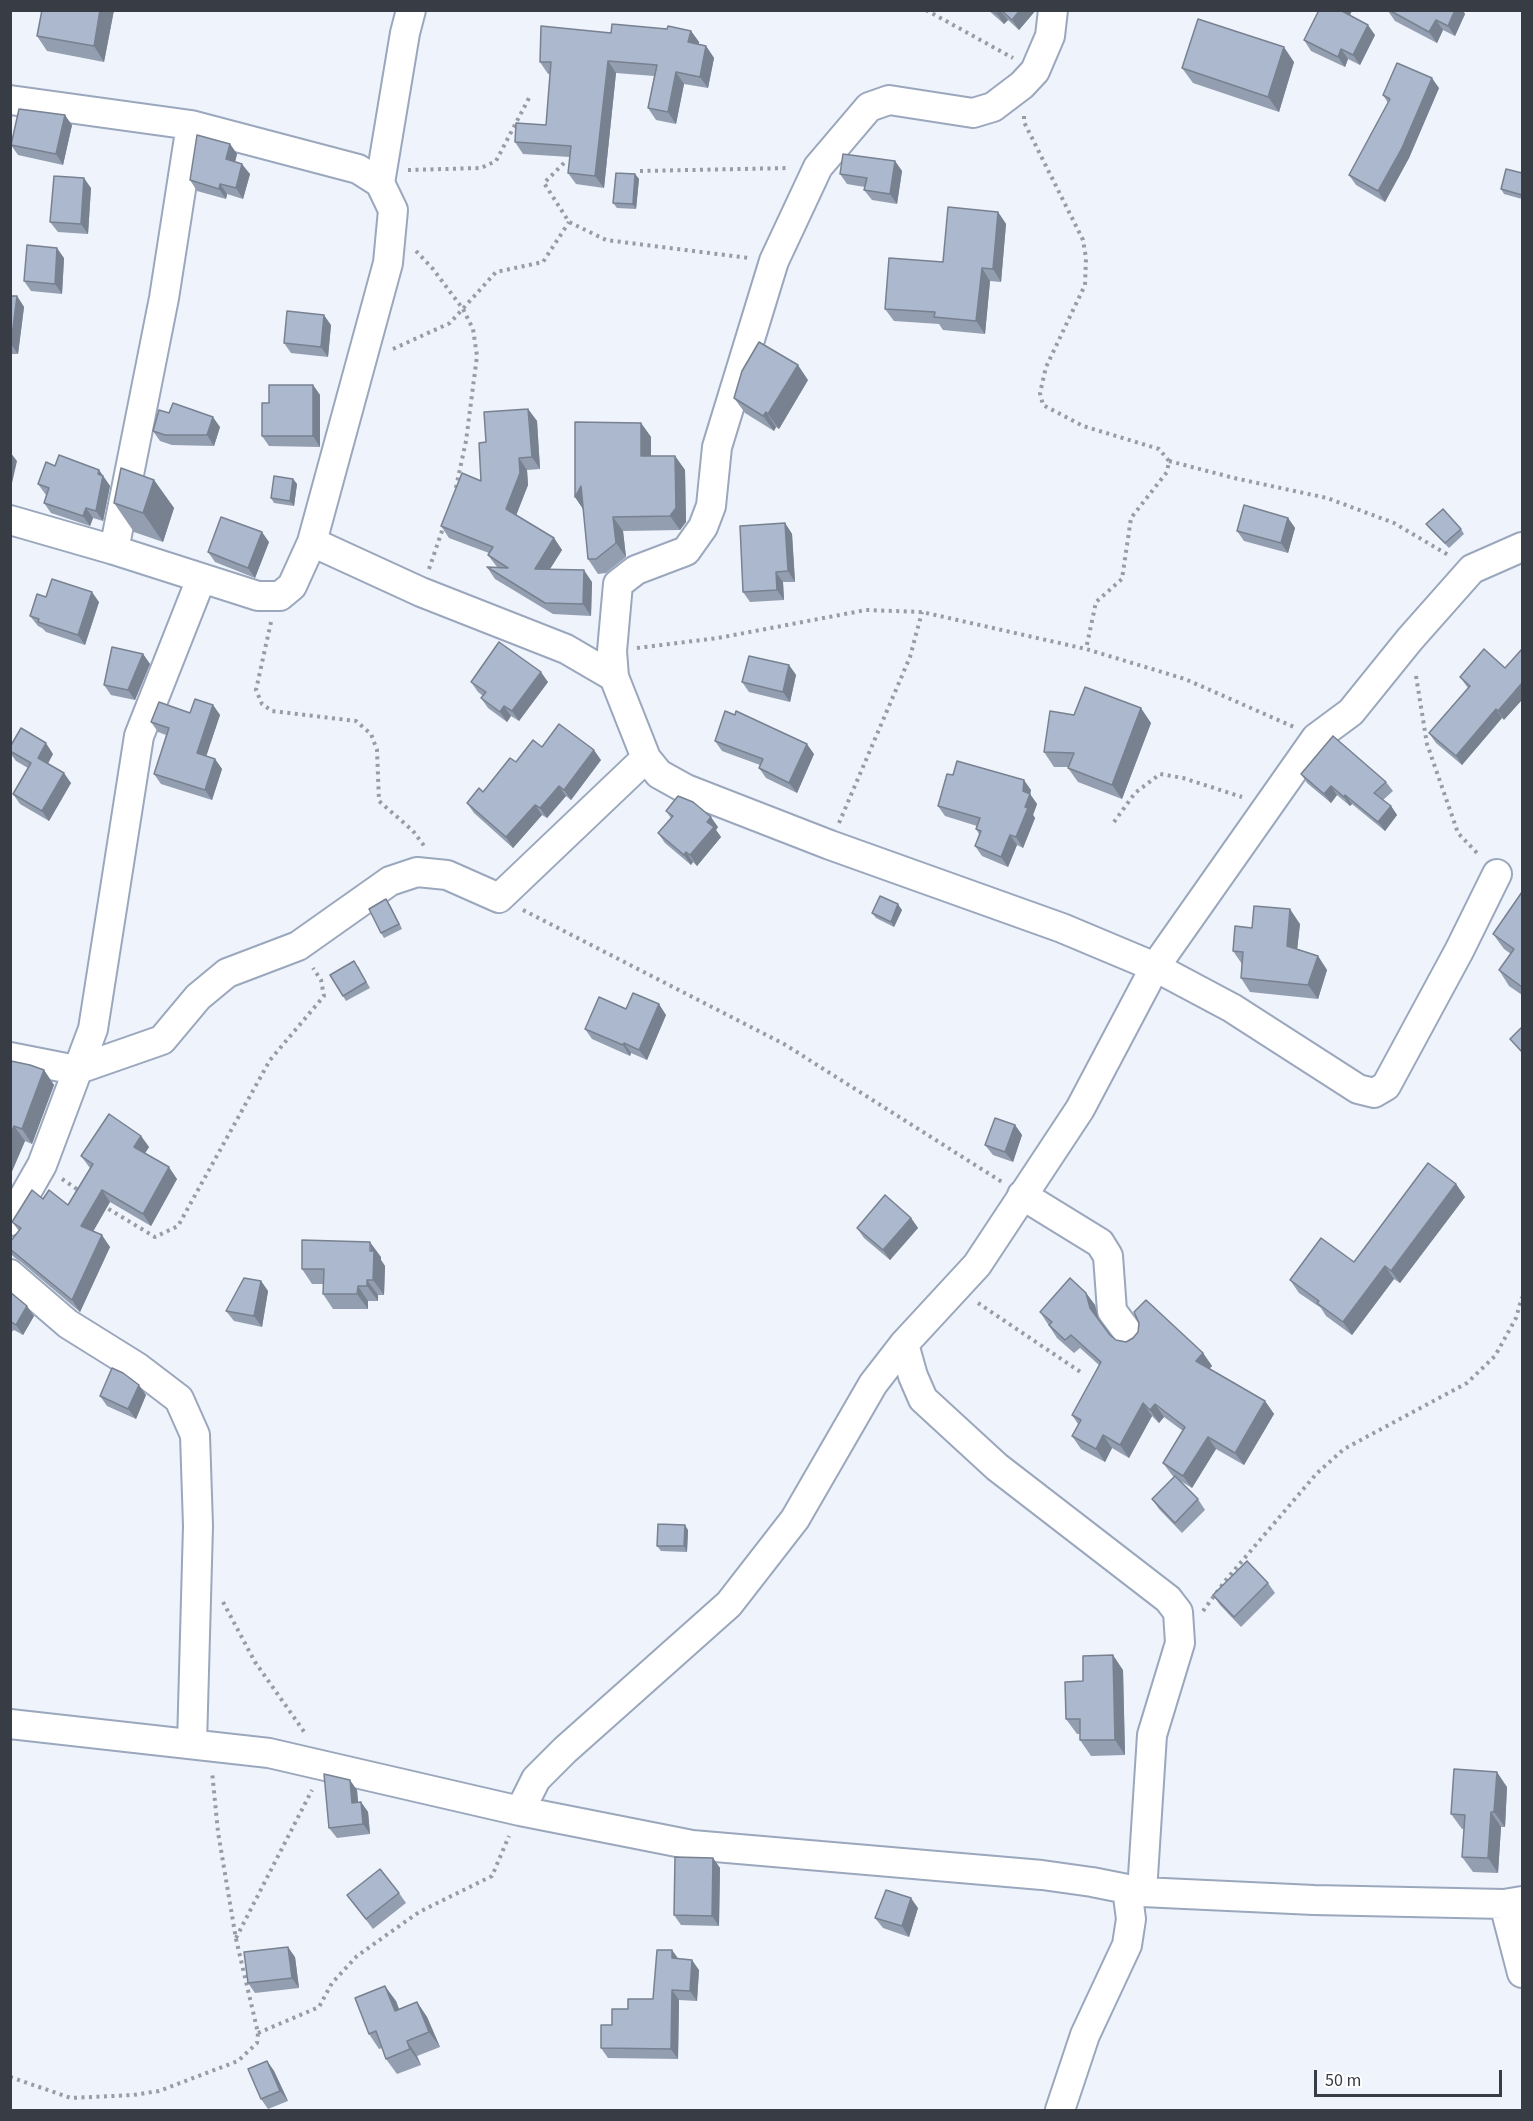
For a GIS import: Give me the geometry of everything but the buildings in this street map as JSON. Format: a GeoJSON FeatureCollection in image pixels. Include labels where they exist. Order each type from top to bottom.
{"type":"FeatureCollection","features":[{"type":"Feature","properties":{"kind":"street"},"geometry":{"type":"LineString","coordinates":[[10,520],[258,596],[280,596],[292,586],[312,542],[388,263],[393,210],[382,176],[405,33],[411,10]]}},
{"type":"Feature","properties":{"kind":"street"},"geometry":{"type":"LineString","coordinates":[[1053,10],[1050,36],[1028,78],[993,107],[973,113],[889,100],[869,107],[818,167],[774,261],[717,447],[711,506],[703,527],[686,551],[636,570],[618,584],[613,664],[645,759],[660,774],[686,789],[830,845],[1062,928],[1155,966],[1232,1008],[1358,1089],[1374,1093],[1386,1086],[1459,951],[1497,874]]}},
{"type":"Feature","properties":{"kind":"street"},"geometry":{"type":"LineString","coordinates":[[11,103],[191,125],[382,176]]}},
{"type":"Feature","properties":{"kind":"street"},"geometry":{"type":"LineString","coordinates":[[114,550],[164,298],[191,125]]}},
{"type":"Feature","properties":{"kind":"street"},"geometry":{"type":"LineString","coordinates":[[312,542],[421,592],[566,649],[613,664]]}},
{"type":"Feature","properties":{"kind":"street"},"geometry":{"type":"LineString","coordinates":[[520,1811],[537,1779],[551,1765],[729,1604],[795,1519],[873,1384],[904,1344],[977,1264],[1080,1109],[1155,966],[1316,738],[1351,712],[1410,639],[1472,569],[1522,548]]}},
{"type":"Feature","properties":{"kind":"street"},"geometry":{"type":"LineString","coordinates":[[10,1221],[42,1165],[93,1029],[140,736],[201,579]]}},
{"type":"Feature","properties":{"kind":"street"},"geometry":{"type":"LineString","coordinates":[[10,1058],[76,1070],[162,1040],[198,996],[227,974],[298,946],[390,880],[417,872],[447,875],[499,898],[645,759]]}},
{"type":"Feature","properties":{"kind":"street"},"geometry":{"type":"LineString","coordinates":[[1022,1195],[1100,1243],[1108,1256],[1112,1311],[1132,1338]]}},
{"type":"Feature","properties":{"kind":"street"},"geometry":{"type":"LineString","coordinates":[[10,1274],[68,1324],[137,1367],[178,1399],[195,1435],[200,1745]]}},
{"type":"Feature","properties":{"kind":"street"},"geometry":{"type":"LineString","coordinates":[[904,1344],[923,1400],[997,1467],[1168,1599],[1178,1612],[1180,1643],[1152,1735],[1127,1945],[1084,2035],[1060,2110]]}},
{"type":"Feature","properties":{"kind":"street"},"geometry":{"type":"LineString","coordinates":[[10,1724],[269,1753],[520,1811],[692,1845],[1042,1875],[1134,1890],[1314,1900],[1513,1902],[1522,1973]]}},
{"type":"Feature","properties":{"kind":"path"},"geometry":{"type":"LineString","coordinates":[[926,10],[1028,78],[1024,122],[1083,240],[1086,258],[1085,285],[1046,367],[1040,393],[1043,405],[1083,426],[1159,448],[1168,460],[1234,478],[1327,498],[1394,523],[1472,569]]}},
{"type":"Feature","properties":{"kind":"path"},"geometry":{"type":"LineString","coordinates":[[382,176],[481,168],[496,161],[529,98]]}},
{"type":"Feature","properties":{"kind":"path"},"geometry":{"type":"LineString","coordinates":[[564,163],[544,183],[569,222],[606,240],[774,261]]}},
{"type":"Feature","properties":{"kind":"path"},"geometry":{"type":"LineString","coordinates":[[640,171],[818,167]]}},
{"type":"Feature","properties":{"kind":"path"},"geometry":{"type":"LineString","coordinates":[[363,357],[401,347],[450,323],[496,272],[543,262],[569,222]]}},
{"type":"Feature","properties":{"kind":"path"},"geometry":{"type":"LineString","coordinates":[[392,227],[433,269],[463,309],[473,329],[477,356],[466,441],[454,497]]}},
{"type":"Feature","properties":{"kind":"path"},"geometry":{"type":"LineString","coordinates":[[1086,649],[1096,602],[1122,579],[1131,518],[1167,472],[1168,460]]}},
{"type":"Feature","properties":{"kind":"path"},"geometry":{"type":"LineString","coordinates":[[421,592],[447,518]]}},
{"type":"Feature","properties":{"kind":"path"},"geometry":{"type":"LineString","coordinates":[[280,596],[271,621],[256,690],[262,704],[272,711],[357,722],[371,734],[377,750],[379,801],[413,831],[447,875]]}},
{"type":"Feature","properties":{"kind":"path"},"geometry":{"type":"LineString","coordinates":[[613,664],[718,638],[866,610],[922,612],[1086,649],[1185,679],[1316,738]]}},
{"type":"Feature","properties":{"kind":"path"},"geometry":{"type":"LineString","coordinates":[[830,845],[910,657],[922,612]]}},
{"type":"Feature","properties":{"kind":"path"},"geometry":{"type":"LineString","coordinates":[[1410,639],[1427,744],[1458,833],[1497,874]]}},
{"type":"Feature","properties":{"kind":"path"},"geometry":{"type":"LineString","coordinates":[[1114,822],[1135,793],[1160,774],[1183,778],[1269,805]]}},
{"type":"Feature","properties":{"kind":"path"},"geometry":{"type":"LineString","coordinates":[[499,898],[784,1044],[1022,1195]]}},
{"type":"Feature","properties":{"kind":"path"},"geometry":{"type":"LineString","coordinates":[[97,1202],[155,1238],[178,1226],[270,1060],[324,996],[321,980],[298,946]]}},
{"type":"Feature","properties":{"kind":"path"},"geometry":{"type":"LineString","coordinates":[[42,1165],[87,1196]]}},
{"type":"Feature","properties":{"kind":"path"},"geometry":{"type":"LineString","coordinates":[[953,1290],[983,1305],[1082,1373]]}},
{"type":"Feature","properties":{"kind":"path"},"geometry":{"type":"LineString","coordinates":[[1180,1643],[1225,1581],[1317,1473],[1344,1449],[1467,1383],[1495,1356],[1516,1318],[1522,1297]]}},
{"type":"Feature","properties":{"kind":"path"},"geometry":{"type":"LineString","coordinates":[[218,1593],[255,1662],[327,1765],[313,1787],[236,1939]]}},
{"type":"Feature","properties":{"kind":"path"},"geometry":{"type":"LineString","coordinates":[[10,2077],[71,2098],[133,2095],[159,2091],[238,2061],[257,2043],[258,2033],[236,1939],[218,1832],[200,1745]]}},
{"type":"Feature","properties":{"kind":"path"},"geometry":{"type":"LineString","coordinates":[[258,2033],[320,2007],[332,1983],[357,1956],[419,1912],[492,1875],[520,1811]]}}]}
